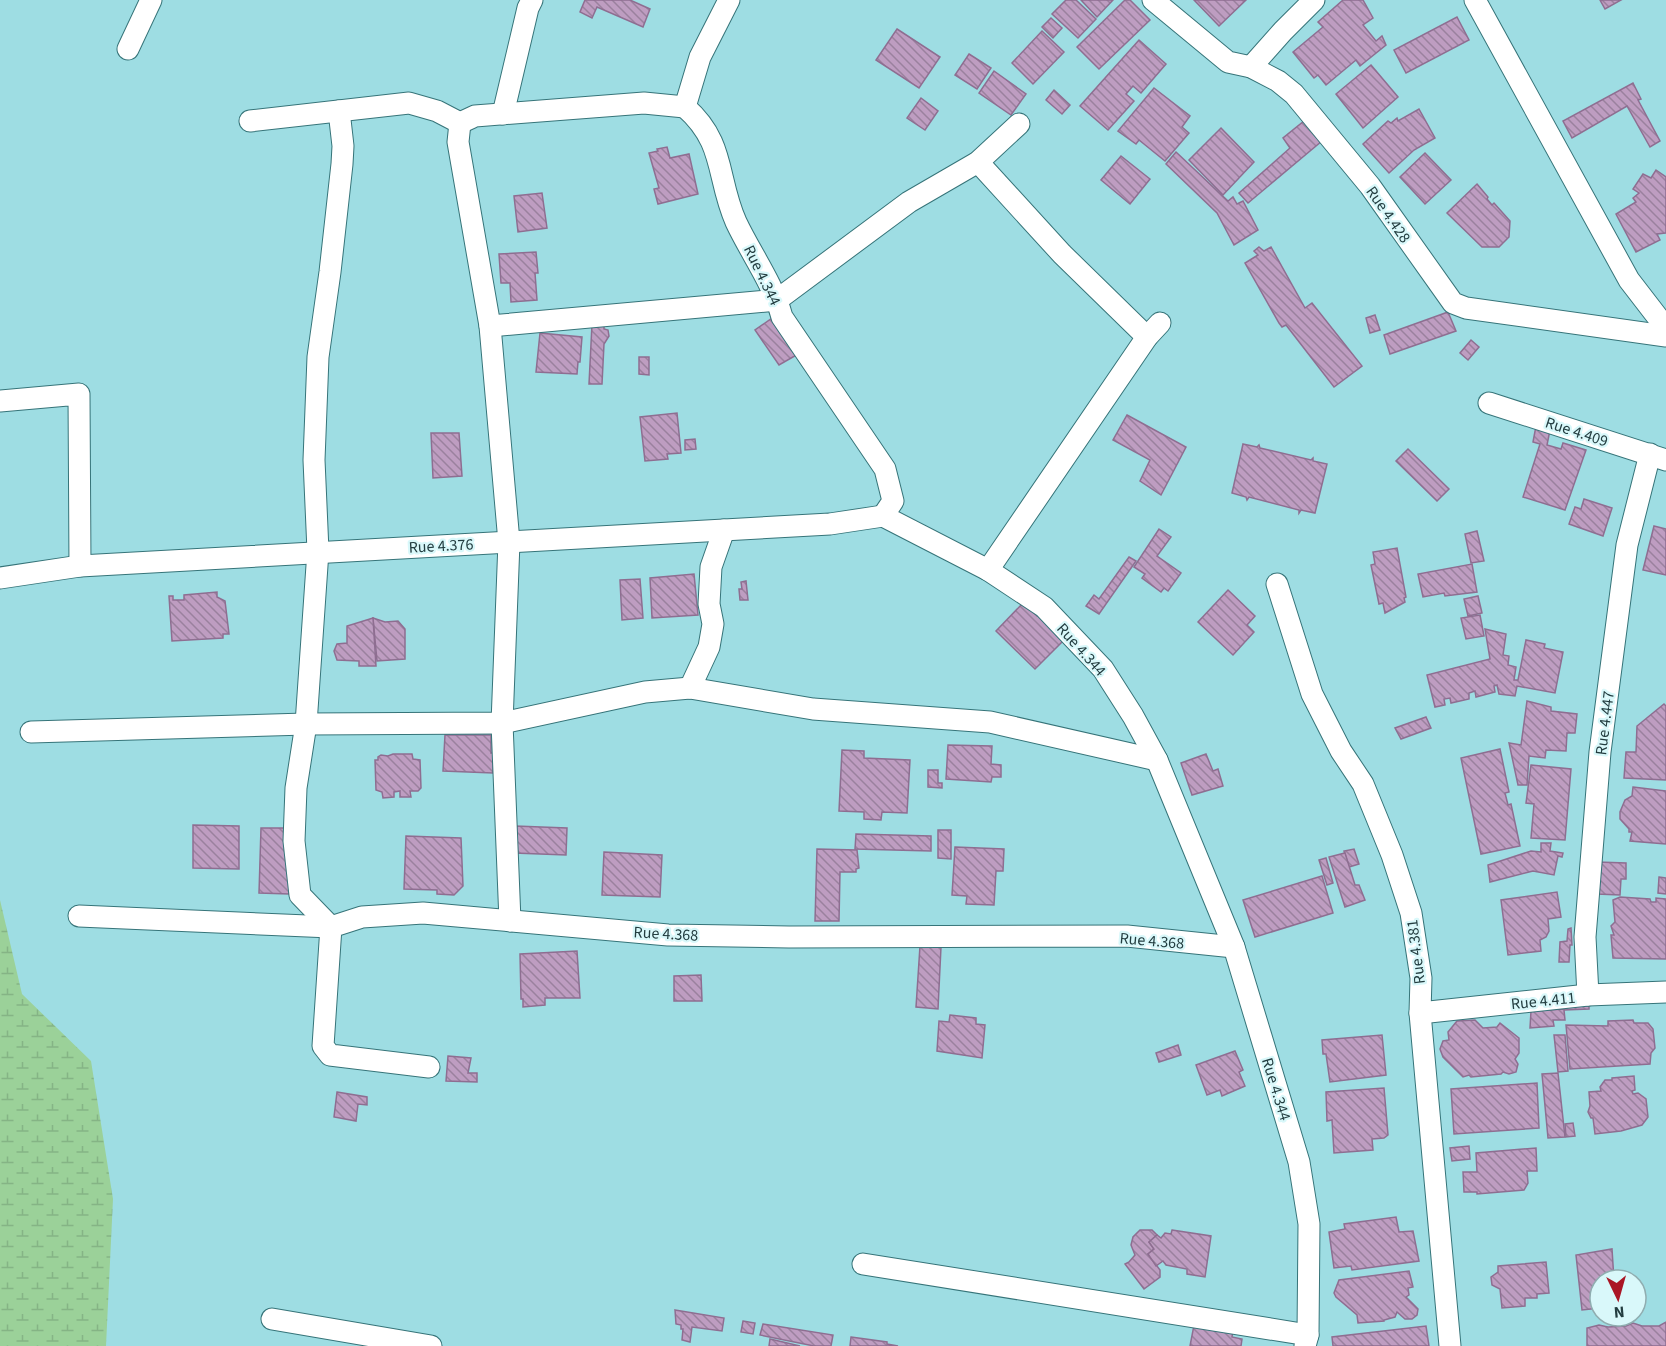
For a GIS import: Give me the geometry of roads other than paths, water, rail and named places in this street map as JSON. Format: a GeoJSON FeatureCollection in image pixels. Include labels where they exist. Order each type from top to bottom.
{"type":"FeatureCollection","features":[{"type":"Feature","properties":{"kind":"street"},"geometry":{"type":"LineString","coordinates":[[128,49],[151,0]]}},
{"type":"Feature","properties":{"kind":"street"},"geometry":{"type":"LineString","coordinates":[[503,114],[528,8],[532,0]]}},
{"type":"Feature","properties":{"kind":"street"},"geometry":{"type":"LineString","coordinates":[[460,123],[475,116],[644,103],[685,107],[700,57],[729,0]]}},
{"type":"Feature","properties":{"kind":"street","name":"Rue 4.428"},"geometry":{"type":"LineString","coordinates":[[1153,0],[1228,62],[1251,67],[1278,81],[1294,94],[1370,186],[1453,303],[1466,308],[1666,336]]}},
{"type":"Feature","properties":{"kind":"street"},"geometry":{"type":"LineString","coordinates":[[1251,67],[1314,0]]}},
{"type":"Feature","properties":{"kind":"street"},"geometry":{"type":"LineString","coordinates":[[1475,0],[1629,280],[1666,328]]}},
{"type":"Feature","properties":{"kind":"street"},"geometry":{"type":"LineString","coordinates":[[250,121],[409,103],[437,111],[460,123]]}},
{"type":"Feature","properties":{"kind":"street","name":"Rue 4.344"},"geometry":{"type":"LineString","coordinates":[[685,107],[699,120],[712,140],[735,220],[777,300],[782,318],[885,469],[893,501],[883,516],[988,570],[1044,607],[1103,669],[1133,716],[1156,760],[1234,947],[1299,1162],[1309,1224],[1307,1340]]}},
{"type":"Feature","properties":{"kind":"street"},"geometry":{"type":"LineString","coordinates":[[339,111],[343,146],[342,164],[318,369],[314,460],[318,551],[306,724],[296,788],[294,841],[300,895],[331,927],[322,1046],[330,1054],[429,1067]]}},
{"type":"Feature","properties":{"kind":"street"},"geometry":{"type":"LineString","coordinates":[[460,123],[458,142],[490,326],[508,542],[502,723],[510,921]]}},
{"type":"Feature","properties":{"kind":"street"},"geometry":{"type":"LineString","coordinates":[[490,326],[777,300],[909,202],[978,162],[1019,124]]}},
{"type":"Feature","properties":{"kind":"street"},"geometry":{"type":"LineString","coordinates":[[978,162],[1062,254],[1154,330],[988,570]]}},
{"type":"Feature","properties":{"kind":"street"},"geometry":{"type":"LineString","coordinates":[[0,400],[79,394],[80,566]]}},
{"type":"Feature","properties":{"kind":"street","name":"Rue 4.409"},"geometry":{"type":"LineString","coordinates":[[1489,403],[1662,458]]}},
{"type":"Feature","properties":{"kind":"street","name":"Rue 4.447"},"geometry":{"type":"LineString","coordinates":[[1588,995],[1585,937],[1600,752],[1627,545],[1662,458]]}},
{"type":"Feature","properties":{"kind":"street","name":"Rue 4.376"},"geometry":{"type":"LineString","coordinates":[[0,578],[80,566],[830,524],[883,516]]}},
{"type":"Feature","properties":{"kind":"street"},"geometry":{"type":"LineString","coordinates":[[690,688],[709,647],[713,624],[710,604],[711,567],[724,530]]}},
{"type":"Feature","properties":{"kind":"street","name":"Rue 4.381"},"geometry":{"type":"LineString","coordinates":[[1277,584],[1312,694],[1341,751],[1363,784],[1392,855],[1411,913],[1420,978],[1420,1013],[1450,1346]]}},
{"type":"Feature","properties":{"kind":"street"},"geometry":{"type":"LineString","coordinates":[[32,732],[306,724],[502,723],[645,692],[690,688],[813,709],[990,722],[1156,760]]}},
{"type":"Feature","properties":{"kind":"street","name":"Rue 4.368"},"geometry":{"type":"LineString","coordinates":[[331,927],[362,917],[423,913],[668,935],[1127,936],[1234,947]]}},
{"type":"Feature","properties":{"kind":"street"},"geometry":{"type":"LineString","coordinates":[[79,916],[331,927]]}},
{"type":"Feature","properties":{"kind":"street","name":"Rue 4.411"},"geometry":{"type":"LineString","coordinates":[[1420,1013],[1588,995],[1666,992]]}},
{"type":"Feature","properties":{"kind":"street"},"geometry":{"type":"LineString","coordinates":[[863,1264],[1307,1340]]}},
{"type":"Feature","properties":{"kind":"street"},"geometry":{"type":"LineString","coordinates":[[272,1319],[431,1346]]}}]}
